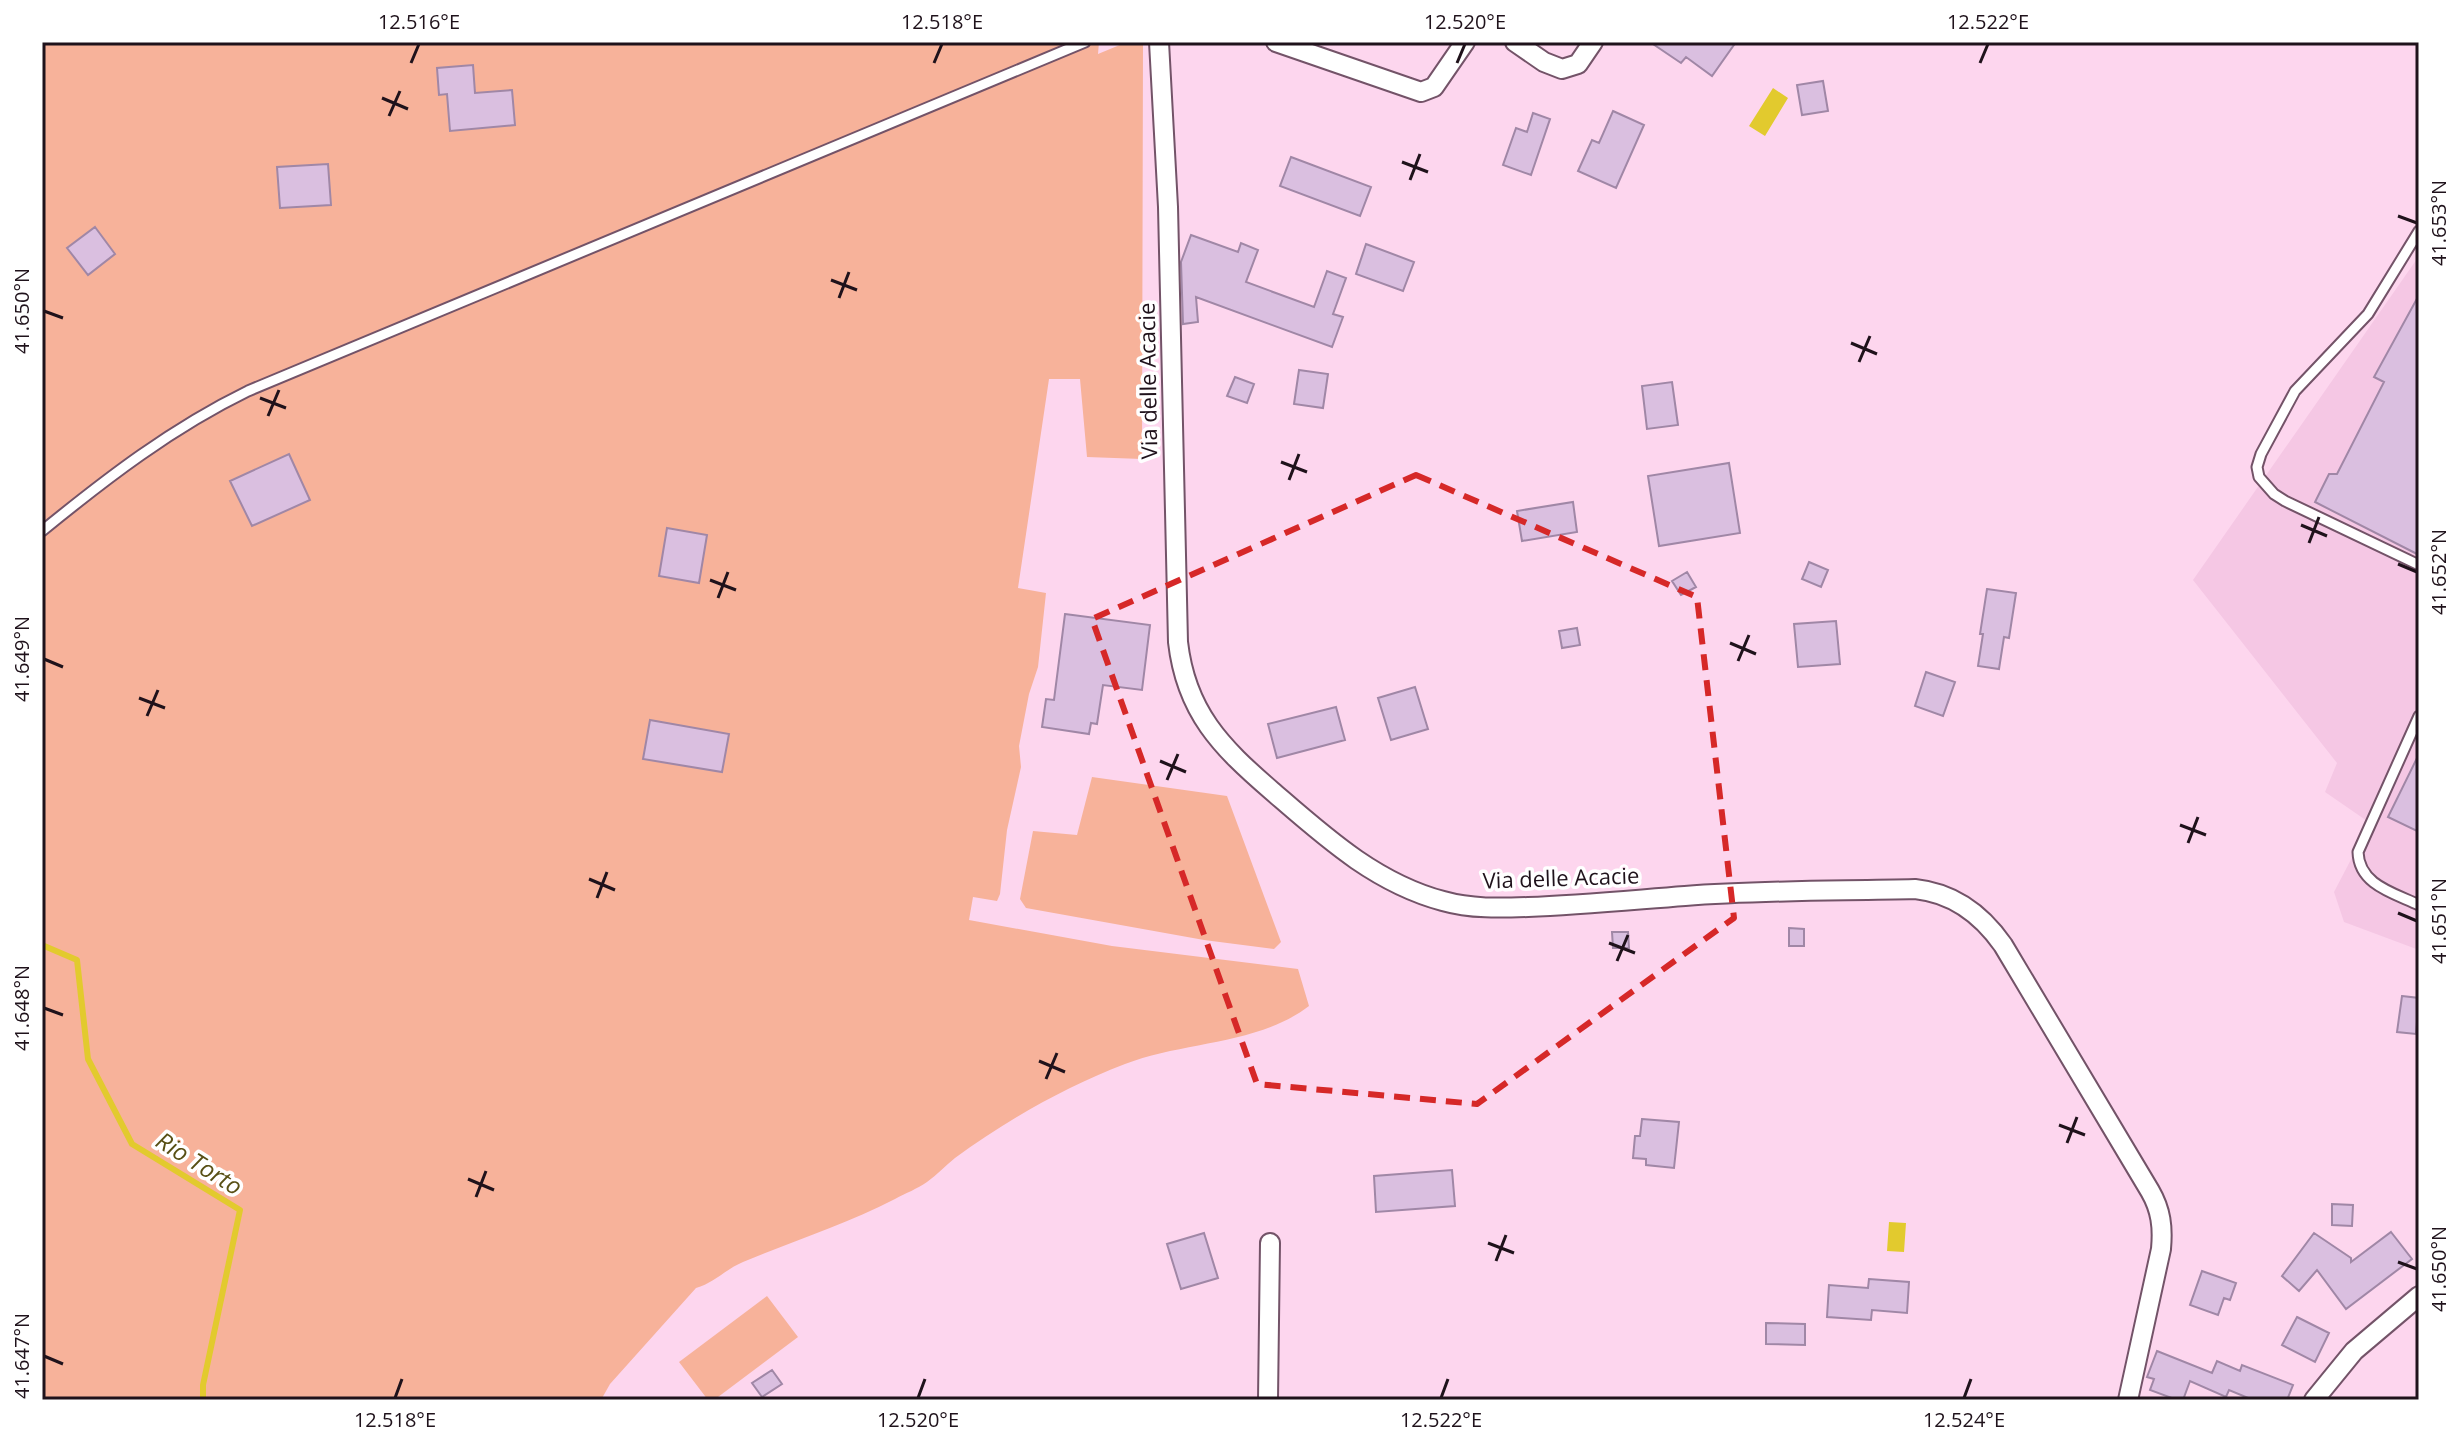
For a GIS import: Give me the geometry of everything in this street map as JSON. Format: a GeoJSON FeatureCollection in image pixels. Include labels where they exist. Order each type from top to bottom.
{"type":"FeatureCollection","features":[{"type":"Feature","properties":{"kind":"street","name":"Via delle Acacie"},"geometry":{"type":"LineString","coordinates":[[1159,42],[1168,207],[1178,642],[1193,699],[1212,733],[1241,764],[1347,854],[1401,885],[1454,904],[1499,908],[1572,906],[1704,895],[1915,889],[1937,893],[1971,911],[2003,945],[2159,1210],[2161,1249],[2128,1400]]}},
{"type":"Feature","properties":{"kind":"street"},"geometry":{"type":"LineString","coordinates":[[1276,42],[1421,92],[1434,87],[1465,42]]}},
{"type":"Feature","properties":{"kind":"street"},"geometry":{"type":"LineString","coordinates":[[1515,42],[1544,62],[1562,69],[1578,64],[1593,42]]}},
{"type":"Feature","properties":{"kind":"street"},"geometry":{"type":"LineString","coordinates":[[1268,1400],[1270,1243]]}},
{"type":"Feature","properties":{"kind":"street"},"geometry":{"type":"LineString","coordinates":[[2314,1400],[2354,1351],[2419,1296]]}},
{"type":"Feature","properties":{"kind":"lane"},"geometry":{"type":"LineString","coordinates":[[42,531],[128,463],[191,422],[248,391],[1085,42]]}},
{"type":"Feature","properties":{"kind":"lane"},"geometry":{"type":"LineString","coordinates":[[2419,231],[2368,314],[2295,391],[2257,467],[2259,477],[2266,486],[2285,501],[2419,565]]}},
{"type":"Feature","properties":{"kind":"lane"},"geometry":{"type":"LineString","coordinates":[[2419,716],[2358,852],[2360,868],[2368,879],[2419,905]]}},
{"type":"Feature","properties":{"kind":"highlighted area"},"geometry":{"type":"Polygon","coordinates":[[[1416,475],[1697,597],[1734,918],[1477,1104],[1257,1084],[1092,619],[1416,475]]]}},
{"type":"Feature","properties":{"kind":"shaded area"},"geometry":{"type":"Polygon","coordinates":[[[42,42],[1099,42],[1098,54],[1127,42],[1143,42],[1142,459],[1087,457],[1080,379],[1049,379],[1018,588],[1046,593],[1038,667],[1029,694],[1019,746],[1021,767],[1007,830],[1000,894],[997,901],[973,897],[969,920],[1112,946],[1298,969],[1309,1006],[1267,1028],[1148,1057],[1080,1083],[995,1131],[915,1189],[858,1216],[737,1265],[696,1288],[610,1384],[601,1400],[42,1400],[42,42]]]}},
{"type":"Feature","properties":{"kind":"shaded area"},"geometry":{"type":"Polygon","coordinates":[[[1773,88],[1788,98],[1765,136],[1749,126],[1773,88]]]}},
{"type":"Feature","properties":{"kind":"shaded area"},"geometry":{"type":"Polygon","coordinates":[[[2419,256],[2419,950],[2344,922],[2334,892],[2370,823],[2325,792],[2337,763],[2193,580],[2419,256]]]}},
{"type":"Feature","properties":{"kind":"shaded area"},"geometry":{"type":"Polygon","coordinates":[[[1092,777],[1227,796],[1281,942],[1274,949],[1204,940],[1026,908],[1020,899],[1033,831],[1077,835],[1092,777]]]}},
{"type":"Feature","properties":{"kind":"shaded area"},"geometry":{"type":"Polygon","coordinates":[[[1889,1222],[1906,1223],[1904,1252],[1887,1251],[1889,1222]]]}},
{"type":"Feature","properties":{"kind":"shaded area"},"geometry":{"type":"Polygon","coordinates":[[[767,1296],[798,1337],[714,1400],[708,1400],[679,1362],[767,1296]]]}},
{"type":"Feature","properties":{"kind":"building"},"geometry":{"type":"Polygon","coordinates":[[[1650,42],[1736,42],[1712,76],[1686,57],[1681,63],[1650,42]]]}},
{"type":"Feature","properties":{"kind":"building"},"geometry":{"type":"Polygon","coordinates":[[[473,65],[475,93],[512,90],[515,125],[450,131],[447,94],[439,95],[437,68],[473,65]]]}},
{"type":"Feature","properties":{"kind":"building"},"geometry":{"type":"Polygon","coordinates":[[[1823,81],[1828,111],[1802,115],[1797,85],[1823,81]]]}},
{"type":"Feature","properties":{"kind":"building"},"geometry":{"type":"Polygon","coordinates":[[[1613,111],[1644,125],[1616,188],[1578,171],[1592,140],[1599,143],[1613,111]]]}},
{"type":"Feature","properties":{"kind":"building"},"geometry":{"type":"Polygon","coordinates":[[[1533,113],[1550,119],[1531,175],[1503,165],[1516,128],[1527,132],[1533,113]]]}},
{"type":"Feature","properties":{"kind":"building"},"geometry":{"type":"Polygon","coordinates":[[[1291,157],[1371,187],[1360,216],[1280,186],[1291,157]]]}},
{"type":"Feature","properties":{"kind":"building"},"geometry":{"type":"Polygon","coordinates":[[[328,164],[331,205],[280,208],[277,167],[328,164]]]}},
{"type":"Feature","properties":{"kind":"building"},"geometry":{"type":"Polygon","coordinates":[[[95,227],[115,254],[88,275],[67,248],[95,227]]]}},
{"type":"Feature","properties":{"kind":"building"},"geometry":{"type":"Polygon","coordinates":[[[1191,235],[1238,252],[1241,243],[1258,250],[1246,282],[1314,307],[1327,271],[1346,278],[1333,314],[1343,317],[1332,347],[1196,297],[1198,322],[1183,324],[1181,262],[1191,235]]]}},
{"type":"Feature","properties":{"kind":"building"},"geometry":{"type":"Polygon","coordinates":[[[1366,244],[1414,262],[1403,291],[1356,274],[1366,244]]]}},
{"type":"Feature","properties":{"kind":"building"},"geometry":{"type":"Polygon","coordinates":[[[2419,295],[2419,555],[2315,502],[2329,474],[2337,474],[2384,382],[2374,377],[2419,295]]]}},
{"type":"Feature","properties":{"kind":"building"},"geometry":{"type":"Polygon","coordinates":[[[1299,370],[1328,374],[1323,408],[1294,404],[1299,370]]]}},
{"type":"Feature","properties":{"kind":"building"},"geometry":{"type":"Polygon","coordinates":[[[1235,377],[1254,384],[1247,403],[1227,396],[1235,377]]]}},
{"type":"Feature","properties":{"kind":"building"},"geometry":{"type":"Polygon","coordinates":[[[1672,382],[1678,425],[1647,429],[1642,386],[1672,382]]]}},
{"type":"Feature","properties":{"kind":"building"},"geometry":{"type":"Polygon","coordinates":[[[289,454],[310,500],[252,526],[230,481],[289,454]]]}},
{"type":"Feature","properties":{"kind":"building"},"geometry":{"type":"Polygon","coordinates":[[[1729,463],[1740,533],[1659,546],[1648,476],[1729,463]]]}},
{"type":"Feature","properties":{"kind":"building"},"geometry":{"type":"Polygon","coordinates":[[[1573,502],[1577,532],[1522,541],[1517,511],[1573,502]]]}},
{"type":"Feature","properties":{"kind":"building"},"geometry":{"type":"Polygon","coordinates":[[[667,528],[707,535],[699,583],[659,576],[667,528]]]}},
{"type":"Feature","properties":{"kind":"building"},"geometry":{"type":"Polygon","coordinates":[[[1809,562],[1828,570],[1821,587],[1802,579],[1809,562]]]}},
{"type":"Feature","properties":{"kind":"building"},"geometry":{"type":"Polygon","coordinates":[[[1687,572],[1696,587],[1681,595],[1672,581],[1687,572]]]}},
{"type":"Feature","properties":{"kind":"building"},"geometry":{"type":"Polygon","coordinates":[[[1987,589],[2016,593],[2009,638],[2004,637],[1999,669],[1978,666],[1987,589]]]}},
{"type":"Feature","properties":{"kind":"building"},"geometry":{"type":"Polygon","coordinates":[[[1065,614],[1150,625],[1142,690],[1103,685],[1097,724],[1091,723],[1089,734],[1042,727],[1046,699],[1054,700],[1065,614]]]}},
{"type":"Feature","properties":{"kind":"building"},"geometry":{"type":"Polygon","coordinates":[[[1836,621],[1840,664],[1798,667],[1794,624],[1836,621]]]}},
{"type":"Feature","properties":{"kind":"building"},"geometry":{"type":"Polygon","coordinates":[[[1577,628],[1580,645],[1562,648],[1559,631],[1577,628]]]}},
{"type":"Feature","properties":{"kind":"building"},"geometry":{"type":"Polygon","coordinates":[[[1926,672],[1955,682],[1943,716],[1915,706],[1926,672]]]}},
{"type":"Feature","properties":{"kind":"building"},"geometry":{"type":"Polygon","coordinates":[[[1415,687],[1428,729],[1391,740],[1378,698],[1415,687]]]}},
{"type":"Feature","properties":{"kind":"building"},"geometry":{"type":"Polygon","coordinates":[[[1336,707],[1345,740],[1277,758],[1268,724],[1336,707]]]}},
{"type":"Feature","properties":{"kind":"building"},"geometry":{"type":"Polygon","coordinates":[[[650,720],[729,734],[722,772],[643,759],[650,720]]]}},
{"type":"Feature","properties":{"kind":"building"},"geometry":{"type":"Polygon","coordinates":[[[2419,754],[2419,832],[2388,817],[2419,754]]]}},
{"type":"Feature","properties":{"kind":"building"},"geometry":{"type":"Polygon","coordinates":[[[1789,928],[1804,929],[1804,946],[1789,946],[1789,928]]]}},
{"type":"Feature","properties":{"kind":"building"},"geometry":{"type":"Polygon","coordinates":[[[1612,932],[1628,932],[1629,948],[1613,948],[1612,932]]]}},
{"type":"Feature","properties":{"kind":"building"},"geometry":{"type":"Polygon","coordinates":[[[2402,996],[2419,998],[2416,1034],[2397,1032],[2402,996]]]}},
{"type":"Feature","properties":{"kind":"building"},"geometry":{"type":"Polygon","coordinates":[[[1642,1119],[1679,1122],[1674,1168],[1646,1165],[1646,1159],[1633,1158],[1635,1136],[1640,1136],[1642,1119]]]}},
{"type":"Feature","properties":{"kind":"building"},"geometry":{"type":"Polygon","coordinates":[[[1452,1170],[1455,1206],[1376,1212],[1374,1176],[1452,1170]]]}},
{"type":"Feature","properties":{"kind":"building"},"geometry":{"type":"Polygon","coordinates":[[[2332,1204],[2353,1205],[2352,1226],[2332,1225],[2332,1204]]]}},
{"type":"Feature","properties":{"kind":"building"},"geometry":{"type":"Polygon","coordinates":[[[2391,1232],[2412,1259],[2346,1309],[2317,1270],[2299,1291],[2282,1276],[2314,1233],[2351,1258],[2351,1262],[2391,1232]]]}},
{"type":"Feature","properties":{"kind":"building"},"geometry":{"type":"Polygon","coordinates":[[[1204,1233],[1218,1278],[1181,1289],[1167,1244],[1204,1233]]]}},
{"type":"Feature","properties":{"kind":"building"},"geometry":{"type":"Polygon","coordinates":[[[2202,1271],[2236,1283],[2230,1300],[2224,1298],[2218,1315],[2190,1305],[2202,1271]]]}},
{"type":"Feature","properties":{"kind":"building"},"geometry":{"type":"Polygon","coordinates":[[[1869,1279],[1909,1282],[1907,1313],[1872,1310],[1871,1320],[1827,1317],[1829,1285],[1868,1288],[1869,1279]]]}},
{"type":"Feature","properties":{"kind":"building"},"geometry":{"type":"Polygon","coordinates":[[[2297,1317],[2329,1333],[2315,1362],[2282,1345],[2297,1317]]]}},
{"type":"Feature","properties":{"kind":"building"},"geometry":{"type":"Polygon","coordinates":[[[1766,1323],[1805,1324],[1805,1345],[1766,1344],[1766,1323]]]}},
{"type":"Feature","properties":{"kind":"building"},"geometry":{"type":"Polygon","coordinates":[[[2157,1351],[2212,1373],[2217,1361],[2240,1371],[2242,1365],[2293,1385],[2287,1400],[2253,1400],[2229,1390],[2226,1397],[2190,1381],[2183,1400],[2177,1400],[2150,1390],[2154,1379],[2147,1377],[2157,1351]]]}},
{"type":"Feature","properties":{"kind":"building"},"geometry":{"type":"Polygon","coordinates":[[[772,1370],[782,1384],[762,1397],[752,1383],[772,1370]]]}},
{"type":"Feature","properties":{"kind":"waterway","name":"Rio Torto"},"geometry":{"type":"LineString","coordinates":[[42,945],[77,960],[88,1059],[132,1144],[240,1210],[203,1385],[203,1400]]}}]}
